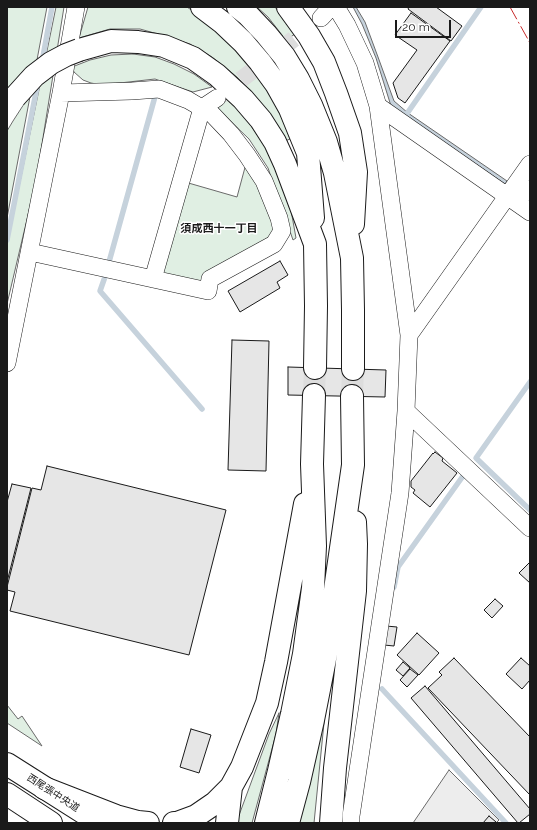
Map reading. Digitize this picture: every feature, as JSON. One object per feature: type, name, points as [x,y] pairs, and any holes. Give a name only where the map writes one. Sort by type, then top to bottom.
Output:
[{"type":"main road","points":[[202,7],[223,23],[248,47],[276,84],[290,109],[308,153],[315,244],[315,368]]},
{"type":"main road","points":[[238,7],[266,34],[284,56],[311,105],[326,142],[335,174],[352,258]]},
{"type":"main road","points":[[288,7],[309,36],[324,62],[350,133],[356,172],[352,258],[354,310],[353,369]]},
{"type":"main road","points":[[11,103],[34,76],[51,63],[79,50],[111,41],[138,42],[164,46],[193,58],[217,76],[243,99],[261,120],[275,142],[285,164],[315,244]]},
{"type":"main road","points":[[266,823],[280,771],[304,654],[313,588],[315,546],[312,464],[314,395]]},
{"type":"main road","points":[[331,823],[335,768],[355,591],[356,544],[352,396]]},
{"type":"main road","points":[[174,823],[196,816],[215,803],[231,787],[242,767],[267,703],[276,662],[312,464]]},
{"type":"main road","points":[[288,823],[299,782],[325,659],[353,465]]},
{"type":"main road","name":"西尾張中央道","points":[[7,764],[100,823]]},
{"type":"main road","points":[[227,823],[231,787]]},
{"type":"main road","points":[[44,788],[116,816],[148,823]]},
{"type":"main road","points":[[7,794],[51,823]]},
{"type":"street","points":[[7,363],[61,93],[76,7]]},
{"type":"street","points":[[336,7],[347,25],[365,63],[378,106],[408,335],[406,411],[400,493],[354,821]]},
{"type":"street","points":[[30,252],[208,290],[210,279],[274,244],[282,231],[279,218],[264,181],[231,134],[212,114],[188,100],[159,89],[61,93]]},
{"type":"street","points":[[153,279],[202,108],[217,98]]},
{"type":"street","points":[[378,106],[518,190],[530,212]]},
{"type":"street","points":[[408,335],[518,190],[530,164]]},
{"type":"street","points":[[406,411],[530,528]]},
{"type":"green space","points":[[7,7],[47,7],[7,218],[7,131],[24,104],[7,89]]},
{"type":"green space","points":[[56,7],[64,7],[36,181],[7,304],[7,245]]},
{"type":"green space","points":[[88,7],[187,7],[213,25],[233,44],[266,86],[284,122],[290,139],[285,141],[254,95],[237,77],[212,57],[190,44],[140,29],[110,29],[79,38]]},
{"type":"green space","points":[[257,7],[275,7],[295,34],[286,40],[268,17]]},
{"type":"green space","points":[[133,54],[155,57],[174,64],[194,74],[212,87],[193,92],[155,79],[102,85],[83,80],[74,72],[72,67],[90,60],[111,55]]},
{"type":"green space","points":[[228,99],[247,120],[267,149],[287,188],[296,238],[293,240],[268,168],[249,139],[217,108]]},
{"type":"green space","points":[[247,160],[261,185],[275,233],[199,283],[164,276],[160,268],[185,182],[237,197]]},
{"type":"green space","points":[[326,703],[314,823],[297,823]]},
{"type":"green space","points":[[7,705],[18,719],[22,716],[42,746],[7,723]]},
{"type":"green space","points":[[279,713],[276,734],[252,823],[237,823],[269,734]]},
{"type":"shaded area","points":[[353,7],[356,7],[365,22],[394,101],[408,113],[507,181],[505,184],[391,106],[376,58],[362,24]]},
{"type":"shaded area","points":[[449,770],[499,820],[496,823],[413,823]]},
{"type":"building","points":[[409,7],[436,7],[462,26],[451,41],[408,9]]},
{"type":"building","points":[[411,13],[450,41],[405,103],[398,98],[393,83],[417,50],[395,35]]},
{"type":"building","points":[[280,261],[288,275],[277,282],[280,288],[240,312],[228,291]]},
{"type":"building","points":[[232,340],[269,341],[266,471],[228,470]]},
{"type":"building","points":[[288,367],[386,370],[385,397],[288,395]]},
{"type":"building","points":[[435,452],[443,458],[442,461],[457,473],[430,507],[413,493],[415,490],[411,487],[411,481]]},
{"type":"building","points":[[47,466],[226,510],[189,655],[10,611],[15,592],[7,590],[7,587],[32,488],[41,490]]},
{"type":"building","points":[[12,484],[31,488],[7,582],[7,502]]},
{"type":"building","points":[[530,562],[530,583],[519,573]]},
{"type":"building","points":[[495,599],[503,606],[492,618],[484,610]]},
{"type":"building","points":[[386,626],[397,627],[394,646],[384,645]]},
{"type":"building","points":[[417,633],[439,653],[419,675],[397,655]]},
{"type":"building","points":[[454,658],[530,737],[530,795],[428,688],[442,675],[439,672]]},
{"type":"building","points":[[521,658],[530,666],[530,680],[522,689],[506,674]]},
{"type":"building","points":[[403,662],[410,668],[403,676],[396,670]]},
{"type":"building","points":[[410,669],[418,675],[407,687],[400,680]]},
{"type":"building","points":[[425,686],[530,809],[530,814],[519,823],[411,698]]},
{"type":"building","points":[[191,729],[211,735],[199,773],[180,767]]},
{"type":"building","points":[[489,816],[496,822],[483,823]]},
{"type":"waterway","points":[[42,62],[52,7]]},
{"type":"waterway","points":[[406,115],[481,7]]},
{"type":"waterway","points":[[7,240],[38,82]]},
{"type":"waterway","points":[[109,262],[156,93]]},
{"type":"waterway","points":[[106,274],[100,291],[202,409]]},
{"type":"waterway","points":[[530,382],[476,458],[530,510]]},
{"type":"waterway","points":[[394,587],[398,567],[463,476]]},
{"type":"waterway","points":[[382,689],[506,823]]},
{"type":"tunnel","points":[[221,95],[321,18]]},
{"type":"tunnel","points":[[314,395],[315,368]]},
{"type":"tunnel","points":[[352,396],[353,369]]},
{"type":"power","points":[[510,7],[530,43]]},
{"type":"district","name":"須成西十一丁目","points":[[219,229]]}]
